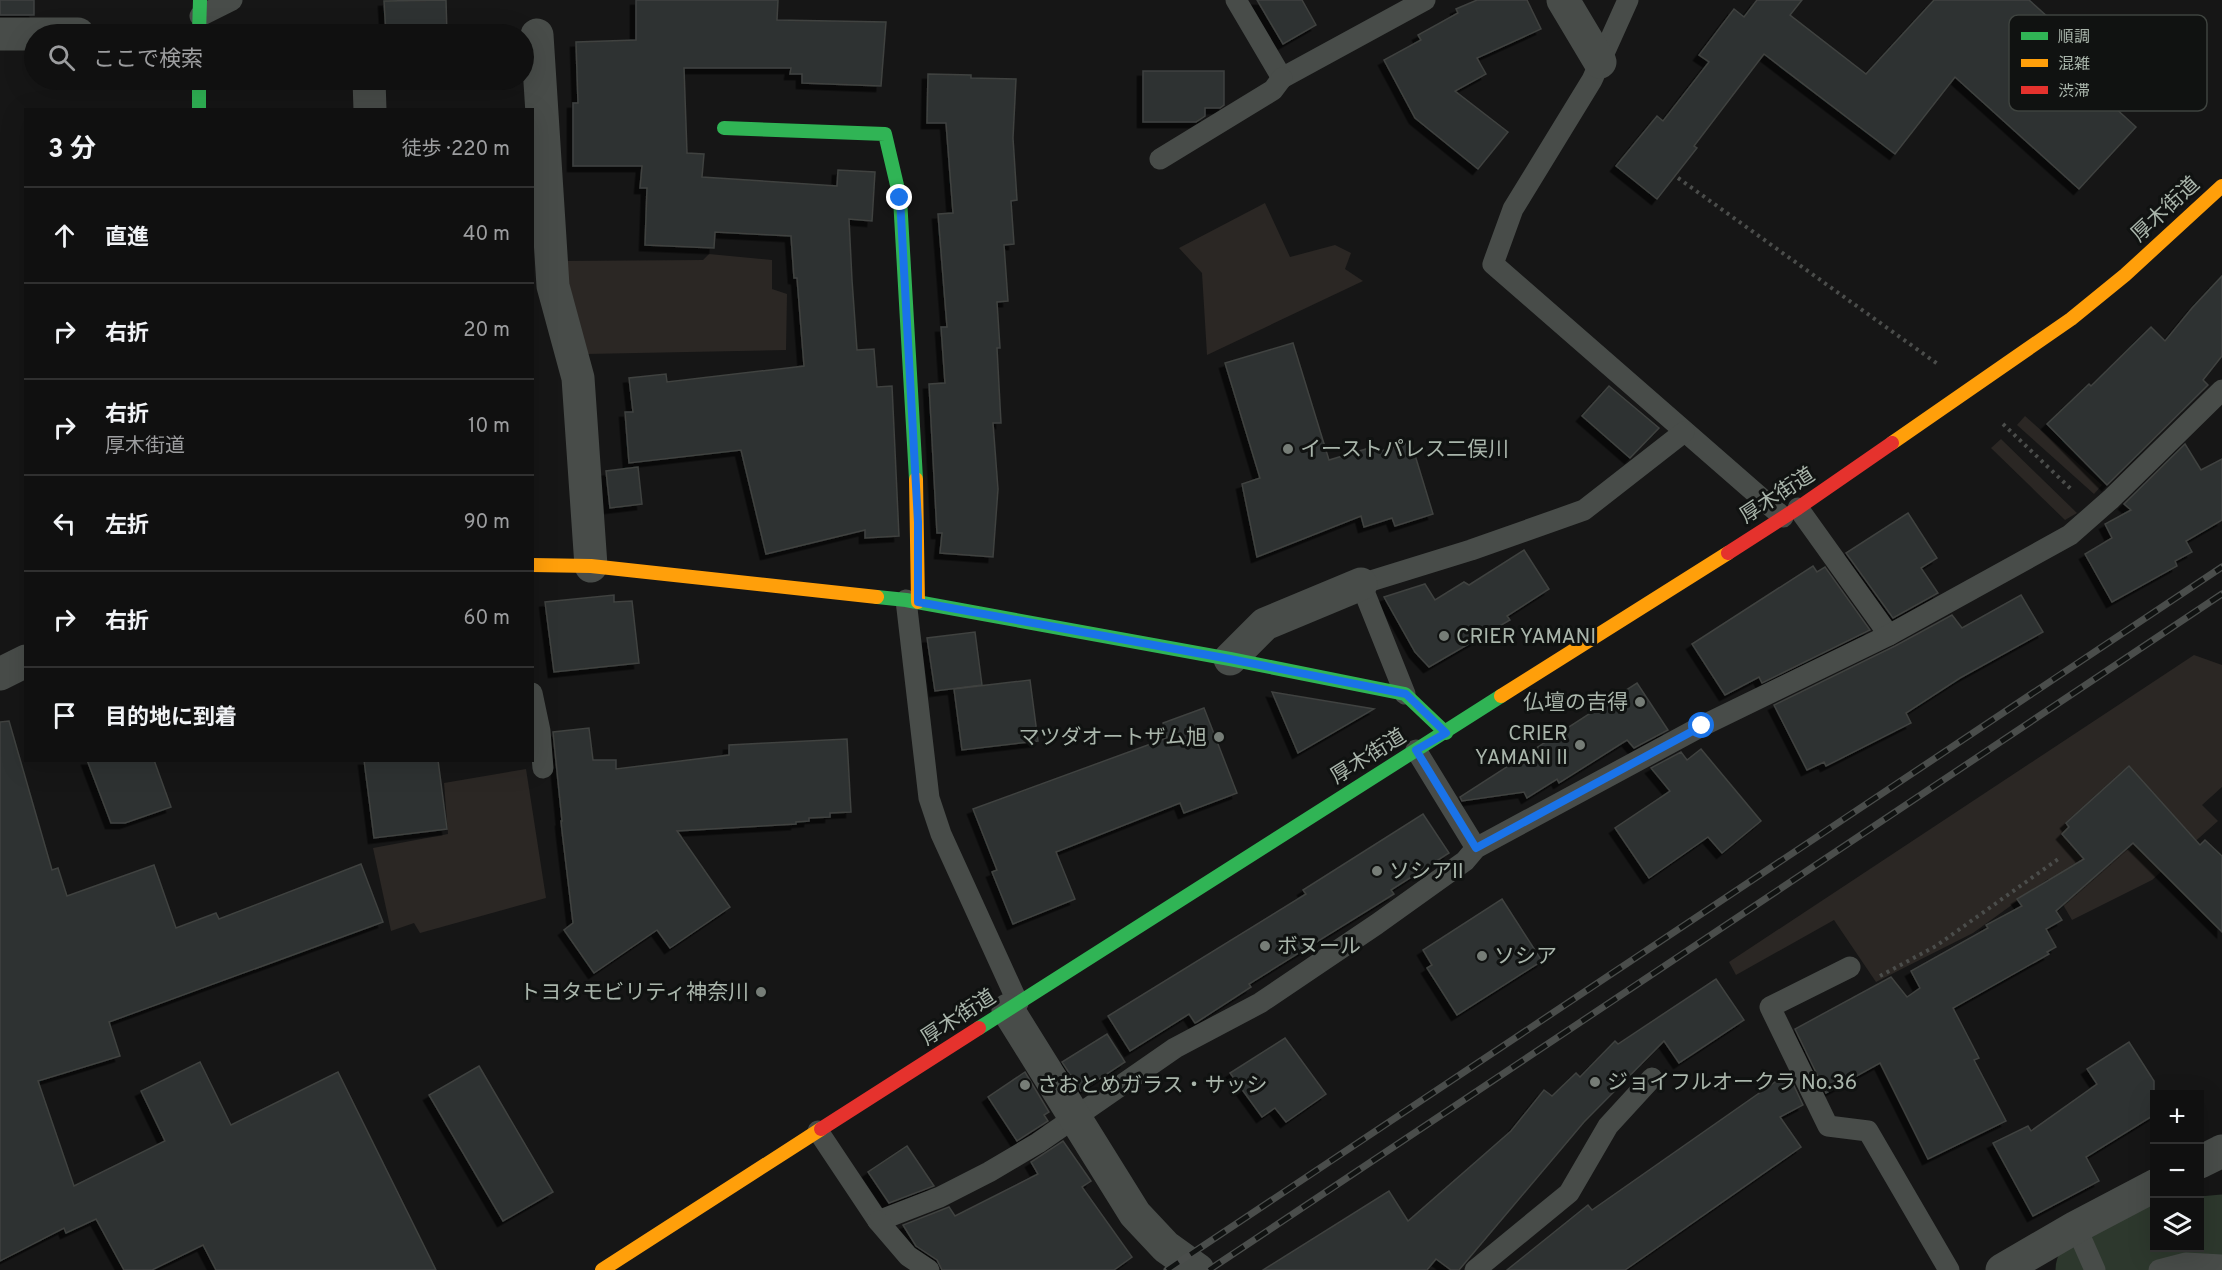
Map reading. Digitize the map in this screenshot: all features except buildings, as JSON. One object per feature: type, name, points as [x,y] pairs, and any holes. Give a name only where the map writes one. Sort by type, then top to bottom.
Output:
[{"type":"main road","points":[[199,90],[199,108]]},
{"type":"main road","points":[[724,128],[885,134],[900,198],[918,522],[912,601]]},
{"type":"main road","name":"厚木街道","points":[[602,1270],[1791,512],[2071,319],[2107,290],[2222,186]]},
{"type":"main road","points":[[534,565],[591,566],[912,601],[1230,659],[1406,694],[1446,733]]},
{"type":"street","points":[[1563,0],[1600,62]]},
{"type":"street","points":[[0,34],[24,34]]},
{"type":"street","points":[[537,35],[553,286],[578,378],[591,566]]},
{"type":"street","points":[[369,90],[370,108]]},
{"type":"street","points":[[1230,659],[1265,624],[1361,584]]},
{"type":"street","points":[[0,674],[24,662]]},
{"type":"street","points":[[1013,1007],[1135,1214],[1166,1247],[1198,1270]]},
{"type":"street","points":[[2204,1160],[2222,1151]]},
{"type":"street","points":[[2002,1270],[2079,1233],[2150,1189]]},
{"type":"lane","points":[[200,17],[232,0]]},
{"type":"lane","points":[[1236,0],[1282,78]]},
{"type":"lane","points":[[1160,159],[1273,90],[1282,78],[1425,0]]},
{"type":"lane","points":[[1628,0],[1592,80],[1513,209],[1493,264],[1684,432],[1791,512],[1889,634]]},
{"type":"lane","points":[[878,1221],[940,1197],[989,1173],[1076,1117],[1175,1048],[1260,1003],[1465,861],[1476,848],[1702,726],[1889,634],[2070,535],[2111,499],[2222,390]]},
{"type":"lane","points":[[1406,694],[1361,584],[1471,550],[1584,510],[1684,432]]},
{"type":"lane","points":[[912,601],[930,798],[941,834],[1013,1007]]},
{"type":"lane","points":[[534,702],[540,731],[543,768]]},
{"type":"lane","points":[[1416,750],[1476,848]]},
{"type":"lane","points":[[1850,967],[1770,1007],[1828,1126],[1868,1131],[1949,1270]]},
{"type":"lane","points":[[1475,1270],[1569,1193],[1608,1126],[1652,1078]]},
{"type":"lane","points":[[818,1131],[878,1221],[908,1256],[929,1270]]},
{"type":"lane","points":[[2079,1233],[2094,1270]]},
{"type":"lane","points":[[2159,1270],[2187,1263],[2222,1265]]},
{"type":"path","points":[[1678,178],[1972,388]]},
{"type":"path","points":[[2003,424],[2077,495]]},
{"type":"path","points":[[1874,979],[1936,946],[2061,857]]},
{"type":"shaded area","points":[[1265,203],[1290,257],[1335,245],[1351,253],[1345,269],[1363,281],[1207,355],[1202,273],[1179,248]]},
{"type":"shaded area","points":[[709,254],[772,260],[772,289],[787,294],[786,350],[586,354],[562,261],[703,260]]},
{"type":"shaded area","points":[[2025,416],[2102,485],[2094,494],[2017,425]]},
{"type":"shaded area","points":[[2001,439],[2077,513],[2065,520],[1991,448]]},
{"type":"shaded area","points":[[2194,655],[2222,665],[2222,787],[2202,805],[2218,821],[2152,880],[2072,920],[2048,879],[1973,933],[1876,982],[1834,920],[1736,975],[1729,962]]},
{"type":"shaded area","points":[[526,769],[546,898],[420,933],[414,923],[391,931],[373,848],[448,834],[444,783]]},
{"type":"waterway","points":[[2204,1234],[2222,1232]]},
{"type":"waterway","points":[[2093,1270],[2150,1241]]},
{"type":"railway","points":[[1167,1270],[2222,567]]},
{"type":"railway","points":[[1209,1270],[2222,594]]},
{"type":"traffic: fast","points":[[199,24],[200,0]]},
{"type":"traffic: fast","points":[[199,90],[199,108]]},
{"type":"traffic: fast","points":[[724,128],[885,134],[900,198],[916,479]]},
{"type":"traffic: fast","points":[[877,597],[906,600],[1230,659],[1405,694],[1446,733]]},
{"type":"traffic: fast","points":[[979,1028],[1501,696]]},
{"type":"traffic: slow","points":[[1892,443],[2071,319],[2125,275],[2222,186]]},
{"type":"traffic: slow","points":[[916,479],[918,602]]},
{"type":"traffic: slow","points":[[1501,696],[1728,553]]},
{"type":"traffic: slow","points":[[534,565],[591,566],[877,597]]},
{"type":"traffic: slow","points":[[602,1270],[821,1129]]},
{"type":"traffic: jam","points":[[1728,553],[1892,443]]},
{"type":"traffic: jam","points":[[821,1129],[979,1028]]},
{"type":"place","name":"イーストパレス二俣川","points":[[1288,449]]},
{"type":"place","name":"CRIER YAMANI","points":[[1444,636]]},
{"type":"place","name":"仏壇の吉得","points":[[1640,702]]},
{"type":"place","name":"マツダオートザム旭","points":[[1219,737]]},
{"type":"place","name":"CRIER YAMANI II","points":[[1580,745]]},
{"type":"place","name":"ソシアII","points":[[1377,871]]},
{"type":"place","name":"ボヌール","points":[[1265,946]]},
{"type":"place","name":"ソシア","points":[[1482,956]]},
{"type":"place","name":"トヨタモビリティ神奈川","points":[[761,992]]},
{"type":"place","name":"ジョイフルオークラ No.36","points":[[1595,1082]]},
{"type":"place","name":"さおとめガラス・サッシ","points":[[1025,1085]]},
{"type":"route","points":[[900,198],[918,522],[918,602],[1406,694],[1446,733],[1416,750],[1476,848],[1702,726]]}]
